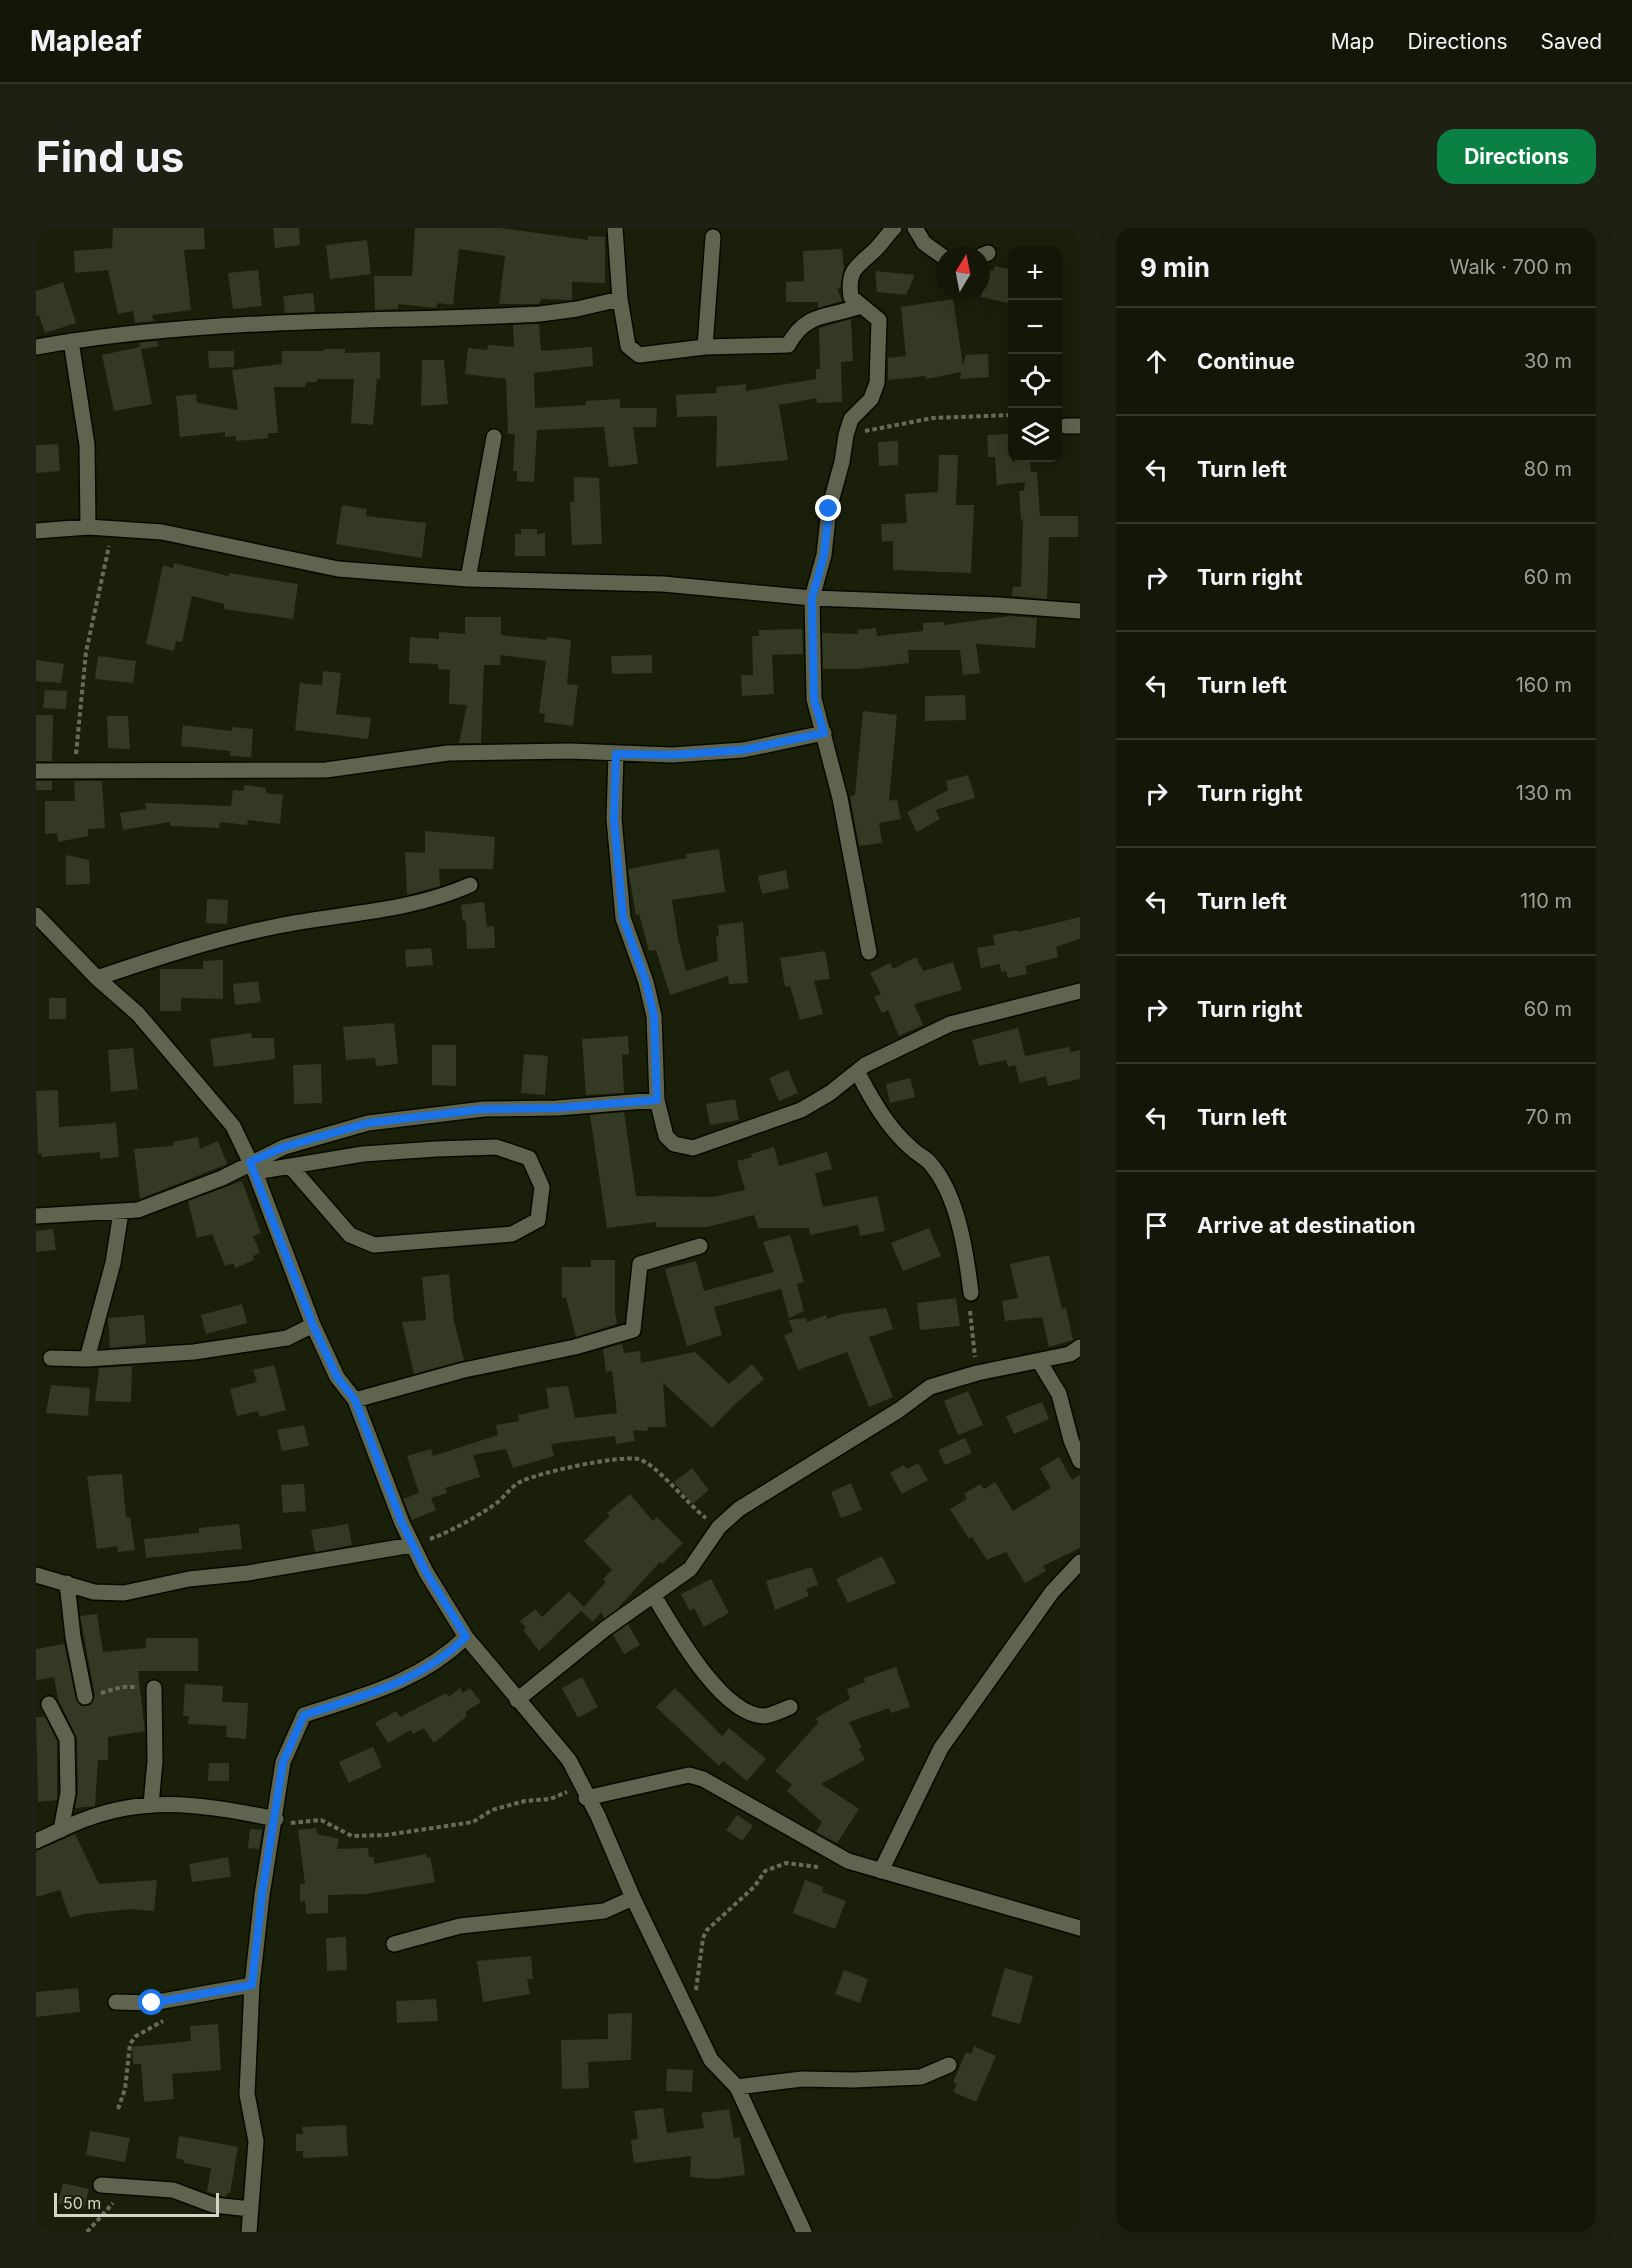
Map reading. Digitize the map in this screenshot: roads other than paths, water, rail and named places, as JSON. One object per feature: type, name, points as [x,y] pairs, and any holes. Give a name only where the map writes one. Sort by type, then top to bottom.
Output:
[{"type":"street","points":[[615,228],[620,299],[628,346],[639,355],[705,348],[788,345],[797,330],[808,320],[861,306]]},
{"type":"street","points":[[869,952],[840,798],[814,699],[812,598],[824,555],[829,509],[842,462],[846,435],[851,419],[871,399],[877,383],[879,320],[852,297],[849,283],[856,266],[875,250],[894,228]]},
{"type":"street","points":[[915,228],[924,243],[936,252]]},
{"type":"street","points":[[705,348],[713,237]]},
{"type":"street","points":[[36,347],[71,340],[195,326],[540,314],[577,309],[620,299]]},
{"type":"street","points":[[71,340],[87,445],[88,527]]},
{"type":"street","points":[[468,579],[494,437]]},
{"type":"street","points":[[36,531],[113,527],[162,532],[338,569],[468,579],[663,584],[812,598],[998,605],[1080,611]]},
{"type":"street","points":[[36,771],[326,770],[448,753],[570,751],[672,755],[743,750],[824,733]]},
{"type":"street","points":[[616,754],[614,819],[623,918],[646,982],[654,1016],[657,1100],[666,1136],[674,1144],[693,1148],[801,1110],[858,1073],[865,1065],[950,1024],[1080,991]]},
{"type":"street","points":[[97,978],[236,936],[279,926],[421,903],[445,897],[470,885]]},
{"type":"street","points":[[36,915],[97,978],[138,1014],[209,1094],[233,1126],[253,1167],[313,1325],[337,1377],[355,1400],[412,1545],[466,1637],[569,1760],[598,1816],[633,1898],[711,2060],[737,2087],[804,2232]]},
{"type":"street","points":[[858,1073],[888,1122],[910,1148],[929,1162],[946,1191],[954,1207],[966,1252],[971,1293]]},
{"type":"street","points":[[36,1216],[97,1210],[121,1212],[138,1210],[253,1167],[284,1147],[368,1123],[484,1109],[557,1108],[657,1100]]},
{"type":"street","points":[[253,1167],[291,1167],[363,1154],[496,1147],[529,1158],[542,1187],[538,1220],[512,1234],[374,1245],[350,1235],[291,1167]]},
{"type":"street","points":[[87,1359],[113,1263],[121,1212]]},
{"type":"street","points":[[355,1400],[464,1370],[576,1347],[633,1330],[640,1264],[700,1246]]},
{"type":"street","points":[[51,1358],[87,1359],[194,1352],[287,1338],[313,1325]]},
{"type":"street","points":[[517,1700],[605,1629],[690,1569],[719,1527],[739,1509],[899,1410],[930,1387],[977,1373],[1070,1354],[1080,1347]]},
{"type":"street","points":[[1039,1361],[1059,1394],[1071,1440],[1080,1461]]},
{"type":"street","points":[[38,1571],[94,1592],[123,1593],[189,1579],[248,1573],[412,1545]]},
{"type":"street","points":[[881,1871],[941,1748],[1052,1592],[1080,1562]]},
{"type":"street","points":[[67,1583],[73,1637],[85,1697]]},
{"type":"street","points":[[654,1596],[694,1662],[736,1706],[764,1716],[790,1707]]},
{"type":"street","points":[[249,2232],[256,2141],[247,2094],[252,1985],[262,1894],[276,1819],[283,1762],[304,1715],[402,1683],[449,1654],[466,1637]]},
{"type":"street","points":[[151,1804],[155,1761],[154,1688]]},
{"type":"street","points":[[49,1704],[67,1739],[68,1793],[61,1830]]},
{"type":"street","points":[[584,1792],[689,1775],[703,1779],[848,1861],[1080,1929]]},
{"type":"street","points":[[36,1841],[87,1818],[151,1804],[179,1803],[211,1806],[276,1819]]},
{"type":"street","points":[[394,1944],[460,1926],[604,1911],[633,1898]]},
{"type":"street","points":[[116,2002],[152,2003],[252,1985]]},
{"type":"street","points":[[737,2087],[802,2079],[853,2080],[921,2077],[950,2065]]},
{"type":"street","points":[[101,2185],[173,2190],[213,2205],[251,2209]]}]
